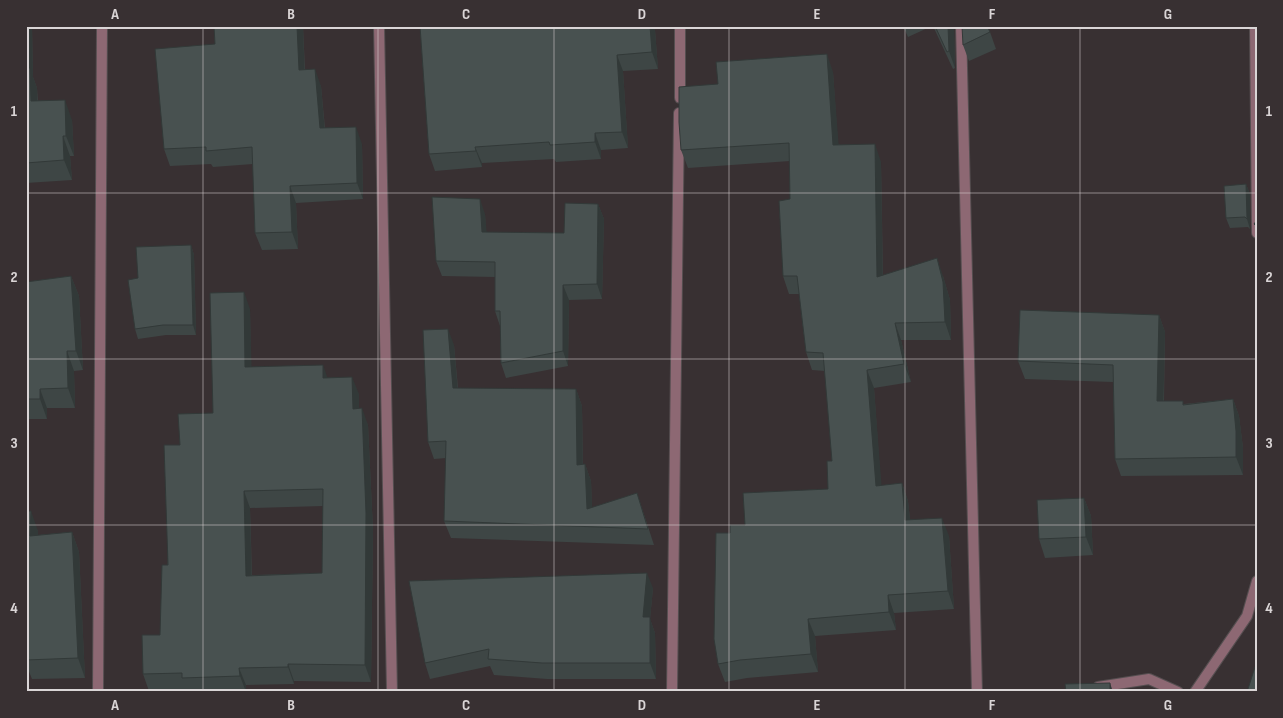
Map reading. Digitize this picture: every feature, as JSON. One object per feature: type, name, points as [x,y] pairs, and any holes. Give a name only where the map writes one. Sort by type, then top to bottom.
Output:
[{"type":"street","points":[[98,692],[102,26]]},
{"type":"street","points":[[379,26],[392,692]]},
{"type":"street","points":[[672,692],[680,26]]},
{"type":"street","points":[[961,26],[977,692]]},
{"type":"street","points":[[1255,26],[1257,233]]},
{"type":"street","points":[[1195,692],[1248,616],[1257,581]]},
{"type":"street","points":[[1083,689],[1149,679],[1178,692]]},
{"type":"building","points":[[214,26],[297,26],[299,70],[315,69],[320,128],[356,127],[357,183],[290,186],[292,232],[255,233],[252,147],[206,151],[206,147],[164,149],[155,49],[215,44]]},
{"type":"building","points":[[420,26],[650,26],[652,52],[617,55],[622,132],[595,133],[595,142],[550,145],[549,142],[475,147],[476,151],[429,154]]},
{"type":"building","points":[[935,26],[948,26],[949,51],[947,52]]},
{"type":"building","points":[[962,26],[987,26],[990,32],[963,45]]},
{"type":"building","points":[[827,54],[833,145],[875,144],[877,277],[937,258],[943,282],[945,322],[895,323],[904,364],[867,370],[876,486],[902,483],[905,520],[942,518],[948,591],[888,595],[889,612],[808,619],[811,654],[740,660],[718,664],[714,639],[716,533],[730,533],[730,525],[745,525],[743,493],[828,489],[827,461],[832,461],[823,353],[806,352],[797,276],[783,276],[779,201],[790,199],[789,143],[681,150],[679,87],[718,84],[716,62]]},
{"type":"building","points":[[26,68],[30,68],[31,101],[65,100],[66,136],[63,136],[64,160],[26,163]]},
{"type":"building","points":[[1246,184],[1247,219],[1245,217],[1226,218],[1224,186]]},
{"type":"building","points":[[432,197],[480,199],[482,232],[564,233],[565,203],[598,204],[597,284],[563,285],[563,351],[501,363],[500,311],[495,311],[495,262],[436,261]]},
{"type":"building","points":[[191,245],[193,325],[163,325],[135,329],[128,280],[138,278],[136,247]]},
{"type":"building","points":[[71,276],[76,351],[67,351],[68,388],[40,389],[40,399],[26,399],[26,282]]},
{"type":"building","points":[[244,292],[245,367],[323,365],[323,378],[352,377],[353,409],[362,408],[366,513],[365,665],[288,664],[288,667],[239,668],[240,676],[182,678],[182,673],[143,674],[142,635],[160,635],[162,565],[168,565],[164,445],[180,445],[178,414],[213,413],[210,293]],"holes":[[[323,489],[322,573],[246,576],[244,491]]]},
{"type":"building","points":[[1020,310],[1159,315],[1157,401],[1183,401],[1183,405],[1233,399],[1236,457],[1115,459],[1113,365],[1018,361]]},
{"type":"building","points":[[448,329],[453,388],[576,389],[577,465],[585,464],[587,509],[637,493],[648,529],[444,521],[446,441],[428,442],[423,330]]},
{"type":"building","points":[[1084,498],[1086,537],[1039,539],[1037,500]]},
{"type":"building","points":[[26,511],[31,511],[30,536],[72,532],[78,658],[26,660]]},
{"type":"building","points":[[647,573],[643,617],[650,617],[650,663],[542,663],[488,659],[489,649],[425,663],[409,581]]},
{"type":"building","points":[[1255,667],[1257,668],[1257,692],[1247,692]]},
{"type":"building","points":[[1110,683],[1110,692],[1066,692],[1065,684]]}]
